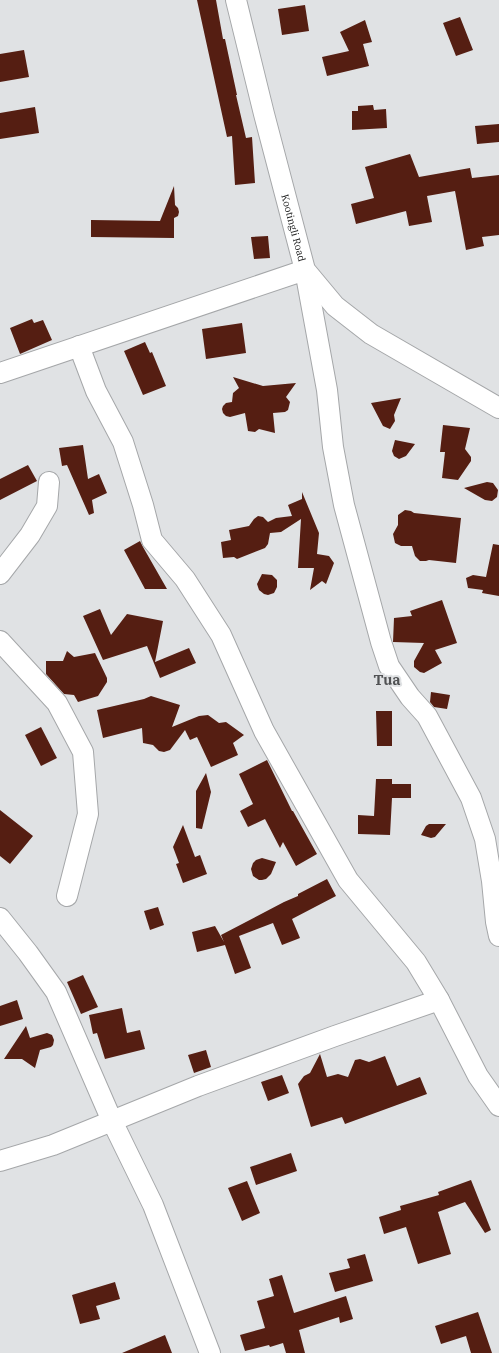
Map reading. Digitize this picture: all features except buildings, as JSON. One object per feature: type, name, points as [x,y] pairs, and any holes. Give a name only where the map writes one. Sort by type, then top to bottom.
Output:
[{"type":"street","name":"Kootingli Road","points":[[236,0],[305,270],[335,306],[371,334],[499,408]]},
{"type":"street","points":[[0,373],[305,270],[327,390],[333,447],[344,504],[380,642],[389,666],[410,697],[426,716],[471,798],[485,839],[499,936]]},
{"type":"street","points":[[79,346],[96,391],[123,442],[143,505],[152,540],[185,579],[221,635],[264,731],[348,880],[416,962],[439,1000],[478,1076],[499,1106]]},
{"type":"street","points":[[0,574],[30,535],[47,506],[49,482]]},
{"type":"street","points":[[0,641],[57,703],[83,752],[88,814],[68,896]]},
{"type":"street","points":[[0,918],[28,953],[56,992],[112,1121],[153,1205],[210,1353]]},
{"type":"street","points":[[0,1162],[53,1146],[206,1084],[335,1036],[439,1000]]},
{"type":"district","name":"Tua","points":[[387,680]]}]
